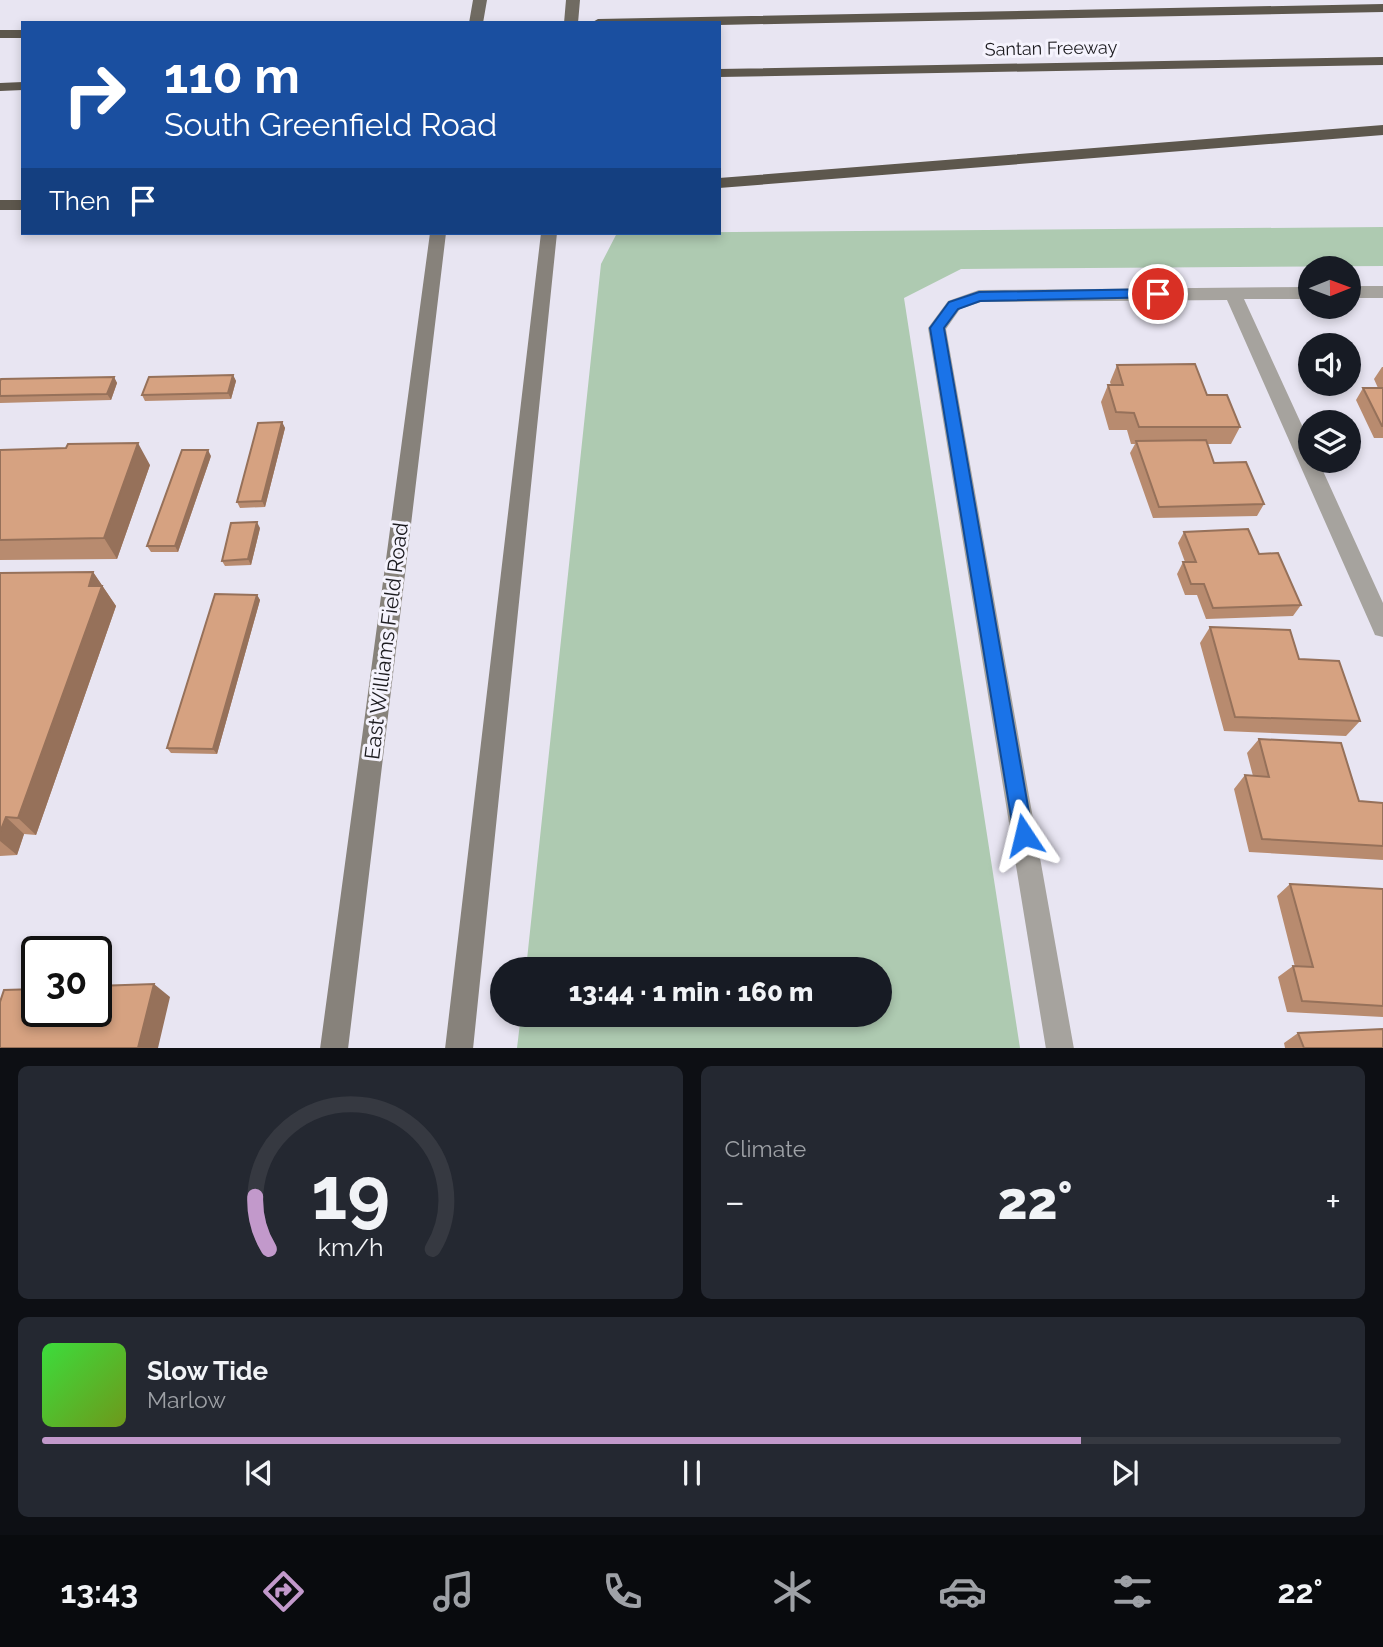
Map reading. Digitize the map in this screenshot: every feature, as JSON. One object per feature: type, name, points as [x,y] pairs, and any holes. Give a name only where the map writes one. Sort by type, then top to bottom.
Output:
[{"type":"highway","name":"Santan Freeway","points":[[703,21],[1383,8]]},
{"type":"highway","points":[[0,34],[21,34]]},
{"type":"highway","name":"Santan Freeway","points":[[721,73],[1383,61]]},
{"type":"highway","points":[[0,87],[21,86]]},
{"type":"highway","points":[[721,183],[1383,130]]},
{"type":"highway","points":[[0,205],[21,205]]},
{"type":"main road","points":[[476,21],[480,0]]},
{"type":"main road","points":[[571,21],[573,0]]},
{"type":"main road","name":"East Williams Field Road","points":[[334,1048],[438,235]]},
{"type":"main road","points":[[459,1048],[550,235]]},
{"type":"street","points":[[1362,292],[1383,292]]},
{"type":"street","points":[[1060,1048],[937,328],[954,305],[979,296],[1298,293]]},
{"type":"street","points":[[1233,294],[1383,628]]},
{"type":"green space","points":[[1383,227],[1383,266],[1362,266],[1362,256],[1298,256],[1298,267],[961,269],[904,298],[1020,1048],[517,1048],[520,1027],[892,1027],[892,957],[527,957],[601,264],[616,235],[721,235],[721,232]]},
{"type":"building","points":[[1195,364],[1207,395],[1227,395],[1240,427],[1139,427],[1134,413],[1116,412],[1108,385],[1123,385],[1117,365]]},
{"type":"building","points":[[233,375],[228,393],[142,395],[149,377]]},
{"type":"building","points":[[114,377],[107,394],[0,396],[1,379]]},
{"type":"building","points":[[1363,388],[1383,388],[1383,426],[1382,426]]},
{"type":"building","points":[[282,422],[262,501],[237,502],[258,423]]},
{"type":"building","points":[[1206,440],[1214,463],[1246,462],[1264,504],[1159,507],[1136,441]]},
{"type":"building","points":[[138,443],[104,538],[0,540],[0,450],[66,448],[68,444]]},
{"type":"building","points":[[182,450],[208,450],[175,546],[147,546]]},
{"type":"building","points":[[257,522],[248,559],[222,561],[231,523]]},
{"type":"building","points":[[1248,529],[1259,554],[1278,553],[1301,605],[1213,608],[1204,584],[1191,584],[1183,562],[1196,562],[1184,532]]},
{"type":"building","points":[[93,572],[89,586],[102,586],[18,818],[6,817],[0,832],[0,573]]},
{"type":"building","points":[[215,594],[257,595],[213,749],[167,748]]},
{"type":"building","points":[[1210,627],[1290,630],[1299,659],[1339,661],[1360,721],[1235,717]]},
{"type":"building","points":[[1259,739],[1341,743],[1359,801],[1383,803],[1383,846],[1262,839],[1245,775],[1269,777]]},
{"type":"building","points":[[1290,884],[1383,889],[1383,1006],[1302,1001],[1293,966],[1313,967]]},
{"type":"building","points":[[154,984],[138,1048],[0,1048],[0,1002],[4,990],[21,989],[21,1027],[112,1027],[112,985]]},
{"type":"building","points":[[1383,1029],[1383,1048],[1304,1048],[1298,1033]]},
{"type":"route","points":[[1024,835],[937,328],[954,305],[979,296],[1158,294]]}]
